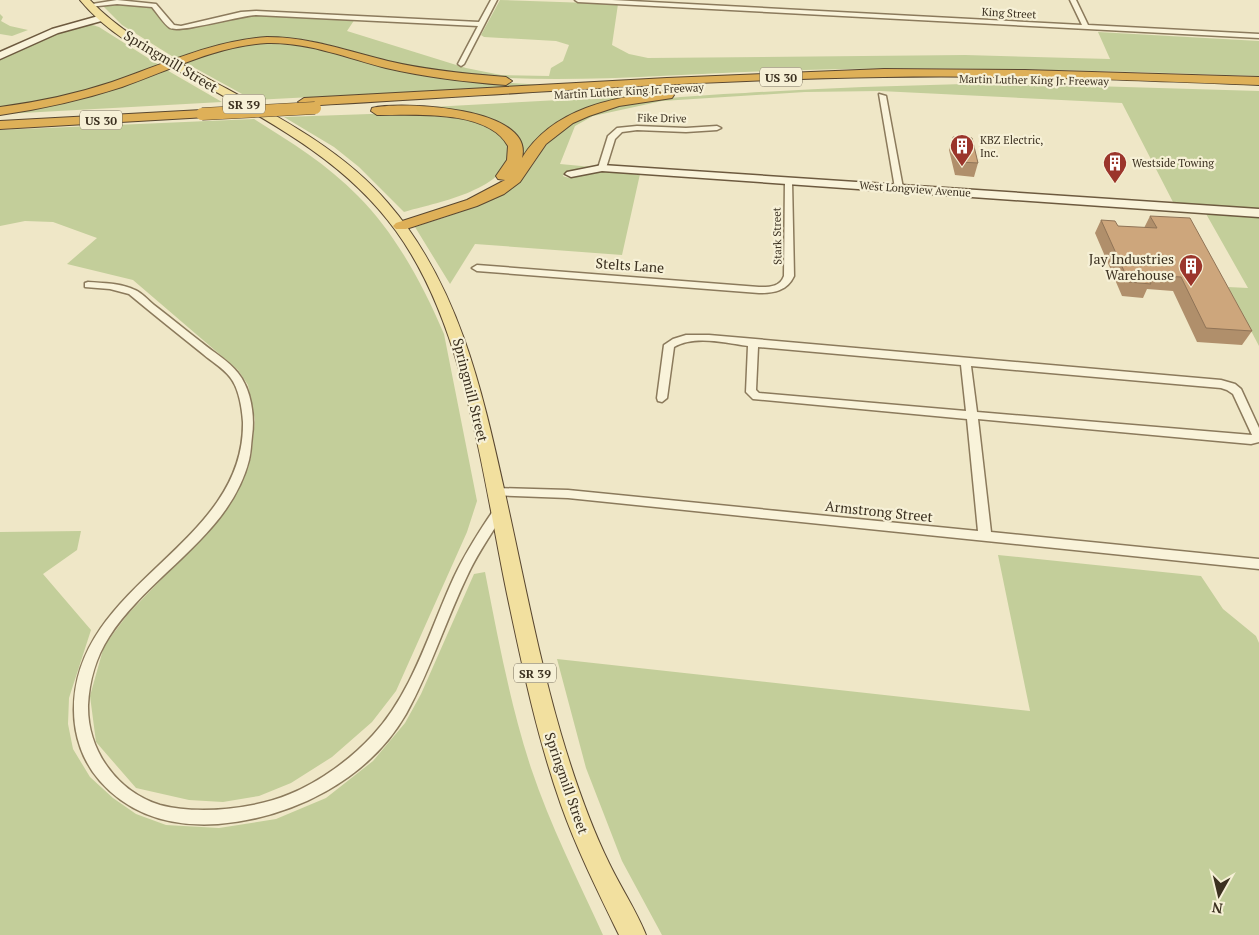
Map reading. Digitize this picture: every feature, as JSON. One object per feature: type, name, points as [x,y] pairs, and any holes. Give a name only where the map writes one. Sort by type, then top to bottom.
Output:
[{"type":"highway","points":[[0,111],[81,95],[233,44],[285,40],[308,43],[407,69],[486,80],[612,82],[803,72],[840,74]]},
{"type":"highway","name":"Martin Luther King Jr. Freeway","points":[[313,107],[840,74],[998,73],[1259,81]]},
{"type":"highway","points":[[708,92],[831,85],[972,82],[1006,79]]},
{"type":"highway","name":"Martin Luther King Jr. Freeway","points":[[0,118],[201,113],[818,81],[1006,79],[1259,87]]},
{"type":"highway","points":[[398,222],[475,201],[499,190],[518,176],[542,140],[556,128],[577,116],[617,103],[679,94]]},
{"type":"highway","points":[[201,113],[313,107],[448,113],[488,122],[508,135],[515,145],[515,159],[510,168],[497,181],[464,197],[398,222]]},
{"type":"highway","name":"US 30","points":[[0,125],[91,120],[123,122],[201,113]]},
{"type":"main road","name":"Springmill Street","points":[[87,2],[102,18],[135,42],[290,130],[328,155],[355,177],[398,222],[432,277],[457,332],[475,400],[556,758],[586,840],[633,935]]},
{"type":"street","points":[[461,64],[494,0]]},
{"type":"street","name":"King Street","points":[[578,0],[1259,36]]},
{"type":"street","points":[[1073,0],[1086,27]]},
{"type":"street","points":[[87,2],[154,5],[172,26],[181,28],[241,14],[256,13],[481,24]]},
{"type":"street","points":[[0,56],[55,31],[102,18]]},
{"type":"street","points":[[882,96],[899,188]]},
{"type":"street","name":"Fike Drive","points":[[602,168],[611,138],[620,130],[637,128],[686,130],[717,128]]},
{"type":"street","name":"West Longview Avenue","points":[[571,174],[602,168],[1259,213]]},
{"type":"street","name":"Stark Street","points":[[781,287],[787,282],[788,276],[788,181]]},
{"type":"street","name":"Stelts Lane","points":[[477,268],[754,289],[781,287]]},
{"type":"street","points":[[88,285],[110,286],[132,292],[234,374],[240,384],[249,420],[245,458],[238,478],[217,512],[193,539],[124,606],[98,642],[88,668],[81,699],[82,730],[87,749],[96,766],[112,783],[141,805],[168,816],[200,818],[252,813],[286,804],[319,787],[374,744],[393,721],[407,698],[463,571],[497,501]]},
{"type":"street","points":[[662,398],[669,345],[676,339],[687,338],[753,343],[1222,384],[1237,392],[1257,435],[1256,439],[1251,440],[756,396],[751,392],[753,343]]},
{"type":"street","points":[[966,362],[970,415],[985,536]]},
{"type":"street","name":"Armstrong Street","points":[[497,501],[568,494],[1259,564]]},
{"type":"green space","points":[[500,0],[618,4],[612,45],[629,54],[648,58],[965,55],[1110,59],[1098,32],[1259,41],[1259,76],[975,69],[861,69],[582,79],[495,78],[456,75],[418,69],[326,44],[277,37],[238,41],[175,58],[122,25],[102,5],[111,3],[153,6],[163,19],[179,29],[241,15],[257,14],[355,19],[347,31],[466,68],[501,75],[549,76],[551,68],[563,61],[569,45],[556,41],[484,37],[481,35]]},
{"type":"green space","points":[[0,14],[3,17],[1,21],[10,26],[28,30],[12,36],[0,34]]},
{"type":"green space","points":[[89,24],[99,27],[159,65],[101,87],[0,108],[0,59],[54,34]]},
{"type":"green space","points":[[261,42],[285,42],[482,81],[544,85],[253,100],[184,62],[215,50]]},
{"type":"green space","points":[[165,69],[222,102],[4,114]]},
{"type":"green space","points":[[964,84],[1259,91],[1259,210],[1174,204],[1122,103],[880,91],[805,92],[662,101],[593,116],[575,126],[560,164],[592,167],[565,172],[563,176],[570,178],[599,171],[640,174],[622,255],[475,244],[450,284],[415,227],[466,210],[503,193],[522,179],[549,142],[566,126],[577,120],[618,107],[660,99],[702,95],[827,88]]},
{"type":"green space","points":[[633,96],[547,130],[535,141],[524,158],[521,158],[519,142],[510,130],[497,122],[462,112],[413,108]]},
{"type":"green space","points":[[428,114],[473,119],[497,131],[508,144],[510,153],[505,166],[496,177],[482,186],[449,199],[404,212],[359,167],[334,147],[284,117]]},
{"type":"green space","points":[[254,119],[309,154],[358,196],[385,227],[418,279],[444,334],[477,501],[467,532],[396,691],[372,722],[332,757],[291,783],[259,796],[223,802],[189,800],[136,788],[96,742],[90,696],[104,646],[128,614],[208,531],[241,480],[251,458],[255,420],[248,385],[238,370],[133,280],[67,264],[97,238],[53,222],[25,221],[0,226],[0,130]]},
{"type":"green space","points":[[1205,212],[1259,215],[1259,346],[1228,287],[1248,288]]},
{"type":"green space","points":[[81,531],[77,550],[43,574],[91,630],[69,698],[68,724],[73,749],[90,777],[113,798],[136,814],[166,825],[219,828],[276,819],[326,798],[373,761],[405,723],[421,694],[474,574],[485,572],[511,695],[531,768],[556,831],[603,935],[0,935],[0,532]]},
{"type":"green space","points":[[998,555],[1201,576],[1223,609],[1256,636],[1259,643],[1259,935],[662,935],[622,861],[586,768],[557,659],[1030,711]]},
{"type":"building","points":[[953,137],[972,138],[978,163],[959,162]]},
{"type":"building","points":[[1150,216],[1190,218],[1252,331],[1206,328],[1181,277],[1146,275],[1151,284],[1129,282],[1101,220],[1115,221],[1118,226],[1157,228]]},
{"type":"place","name":"KBZ Electric, Inc.","points":[[962,167]]},
{"type":"place","name":"Westside Towing","points":[[1115,184]]},
{"type":"place","name":"Jay Industries Warehouse","points":[[1191,287]]}]
